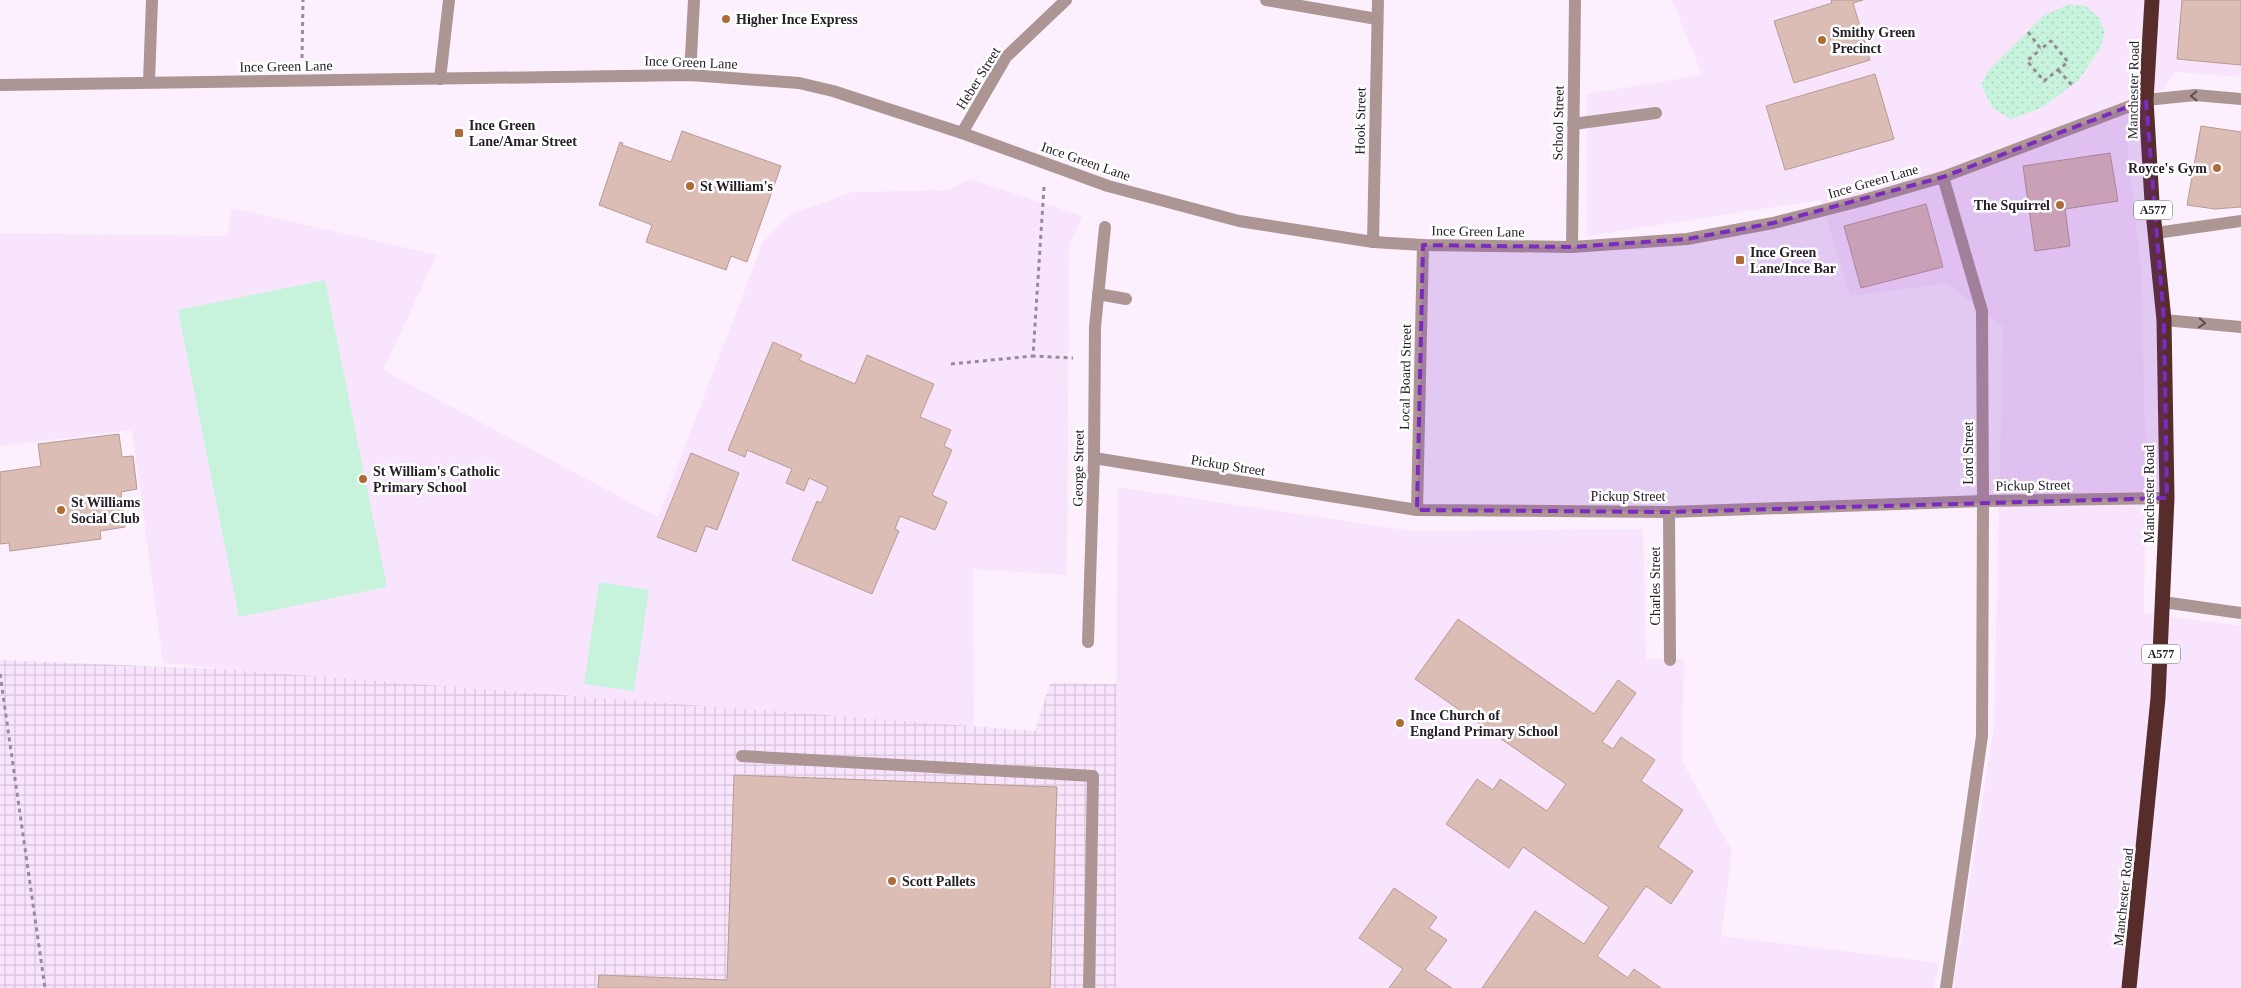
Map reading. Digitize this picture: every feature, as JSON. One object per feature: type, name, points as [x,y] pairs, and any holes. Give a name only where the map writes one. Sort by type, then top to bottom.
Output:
[{"type":"highway","name":"Manchester Road","points":[[2129,988],[2158,698],[2167,498],[2164,320],[2152,202],[2146,100],[2152,0]]},
{"type":"street","points":[[149,82],[152,0]]},
{"type":"street","points":[[440,80],[449,0]]},
{"type":"street","points":[[690,75],[694,0]]},
{"type":"street","name":"Heber Street","points":[[962,133],[1006,57],[1066,0]]},
{"type":"street","points":[[1266,0],[1377,19]]},
{"type":"street","name":"Hook Street","points":[[1372,242],[1378,0]]},
{"type":"street","name":"School Street","points":[[1572,247],[1575,0]]},
{"type":"street","name":"Ince Green Lane","points":[[0,85],[690,75],[799,83],[833,91],[962,133],[1108,186],[1239,221],[1372,242],[1423,246],[1572,247],[1687,239],[1764,225],[1864,200],[1943,177],[2146,100],[2195,95],[2241,99]]},
{"type":"street","points":[[1573,124],[1656,113]]},
{"type":"street","name":"Lord Street","points":[[1943,177],[1982,311],[1983,501],[1982,736],[1946,988]]},
{"type":"street","points":[[2156,233],[2241,221]]},
{"type":"street","name":"George Street","points":[[1088,642],[1095,360],[1098,294],[1105,227]]},
{"type":"street","name":"Local Board Street","points":[[1416,510],[1423,246]]},
{"type":"street","points":[[1098,294],[1126,299]]},
{"type":"street","points":[[2164,320],[2241,327]]},
{"type":"street","name":"Pickup Street","points":[[1094,458],[1416,510],[1669,512],[1983,501],[2167,498]]},
{"type":"street","name":"Charles Street","points":[[1669,512],[1670,660]]},
{"type":"street","points":[[2163,602],[2241,613]]},
{"type":"street","points":[[742,756],[1093,776],[1089,988]]},
{"type":"path","points":[[302,81],[303,0]]},
{"type":"path","points":[[2028,32],[2041,49]]},
{"type":"path","points":[[2051,41],[2068,62],[2044,81],[2027,61],[2041,49],[2051,41]]},
{"type":"path","points":[[2058,70],[2072,85]]},
{"type":"path","points":[[1033,356],[1045,164]]},
{"type":"path","points":[[951,364],[1033,356],[1095,360]]},
{"type":"path","points":[[0,674],[45,988]]},
{"type":"highlighted area","points":[[2146,100],[2164,320],[2167,498],[1669,512],[1417,510],[1423,245],[1572,247],[1687,239],[1773,223],[1943,177]]},
{"type":"shaded area","points":[[1672,0],[2241,0],[2241,77],[2175,72],[2127,143],[2141,269],[2146,470],[2144,613],[2241,626],[2241,988],[1953,988],[1994,726],[2003,327],[1947,283],[1850,296],[1821,200],[1587,236],[1587,94],[1702,75]]},
{"type":"shaded area","name":"St William's Catholic Primary School","points":[[970,179],[1082,216],[1069,246],[1067,575],[973,569],[974,742],[163,663],[132,430],[0,446],[0,233],[227,236],[232,208],[437,255],[383,370],[658,517],[763,242],[789,215],[852,192],[948,190]]},
{"type":"shaded area","name":"Ince Church of England Primary School","points":[[1117,487],[1412,531],[1643,529],[1646,659],[1684,659],[1682,761],[1732,851],[1721,936],[1939,963],[1934,988],[1116,988]]},
{"type":"shaded area","points":[[0,660],[220,669],[1035,731],[1050,683],[1117,684],[1116,988],[0,988]]},
{"type":"green space","points":[[2069,4],[2086,6],[2099,18],[2105,31],[2101,47],[2078,81],[2041,108],[2011,119],[1993,109],[1981,85],[1988,71],[2043,16]]},
{"type":"green space","points":[[325,280],[387,587],[239,617],[178,310]]},
{"type":"green space","points":[[599,582],[649,590],[634,691],[584,684]]},
{"type":"building","name":"Smithy Green Precinct","points":[[1831,0],[1863,0],[1853,3],[1870,60],[1794,83],[1774,21],[1832,3]]},
{"type":"building","points":[[2182,0],[2241,0],[2241,65],[2177,59]]},
{"type":"building","points":[[1875,74],[1894,139],[1785,170],[1766,106]]},
{"type":"building","name":"Royce's Gym","points":[[2201,126],[2241,132],[2241,207],[2215,209],[2187,205]]},
{"type":"building","name":"St William's","points":[[682,131],[781,166],[747,262],[731,256],[726,270],[646,242],[652,225],[599,205],[620,142],[623,143],[622,145],[671,162]]},
{"type":"building","name":"The Squirrel","points":[[2110,153],[2118,201],[2065,209],[2070,246],[2035,251],[2023,166]]},
{"type":"building","points":[[1926,204],[1943,267],[1861,288],[1844,226]]},
{"type":"building","points":[[773,342],[802,355],[799,360],[855,384],[867,355],[934,384],[920,417],[951,430],[944,446],[952,450],[932,495],[947,502],[935,530],[900,516],[895,529],[899,531],[872,594],[792,560],[817,501],[821,503],[828,487],[809,478],[804,491],[786,483],[792,469],[747,450],[745,457],[728,450]]},
{"type":"building","name":"St Williams Social Club","points":[[119,434],[122,457],[133,456],[137,489],[121,492],[125,527],[100,531],[101,539],[10,551],[9,543],[0,544],[0,472],[41,466],[38,444]]},
{"type":"building","points":[[691,453],[739,473],[717,530],[706,526],[696,552],[657,537]]},
{"type":"building","points":[[1458,619],[1594,714],[1618,680],[1636,693],[1602,742],[1613,749],[1621,737],[1655,760],[1641,781],[1683,810],[1658,847],[1693,871],[1671,904],[1646,886],[1597,956],[1628,978],[1634,969],[1661,988],[1482,988],[1535,911],[1584,944],[1609,907],[1523,847],[1509,868],[1446,824],[1477,779],[1493,790],[1500,779],[1547,811],[1566,784],[1415,679]]},
{"type":"building","name":"Scott Pallets","points":[[734,775],[1057,787],[1050,988],[598,988],[599,975],[727,980]]},
{"type":"building","points":[[1394,888],[1437,917],[1429,928],[1447,940],[1425,970],[1452,988],[1389,988],[1403,969],[1359,938]]},
{"type":"place","name":"Higher Ince Express","points":[[726,19]]},
{"type":"place","name":"Smithy Green Precinct","points":[[1822,40]]},
{"type":"place","name":"Ince Green Lane/Amar Street","points":[[459,133]]},
{"type":"place","name":"Royce's Gym","points":[[2217,168]]},
{"type":"place","name":"St William's","points":[[690,186]]},
{"type":"place","name":"The Squirrel","points":[[2060,205]]},
{"type":"place","name":"Ince Green Lane/Ince Bar","points":[[1740,260]]},
{"type":"place","name":"St William's Catholic Primary School","points":[[363,479]]},
{"type":"place","name":"St Williams Social Club","points":[[61,510]]},
{"type":"place","name":"Ince Church of England Primary School","points":[[1400,723]]},
{"type":"place","name":"Scott Pallets","points":[[892,881]]}]
